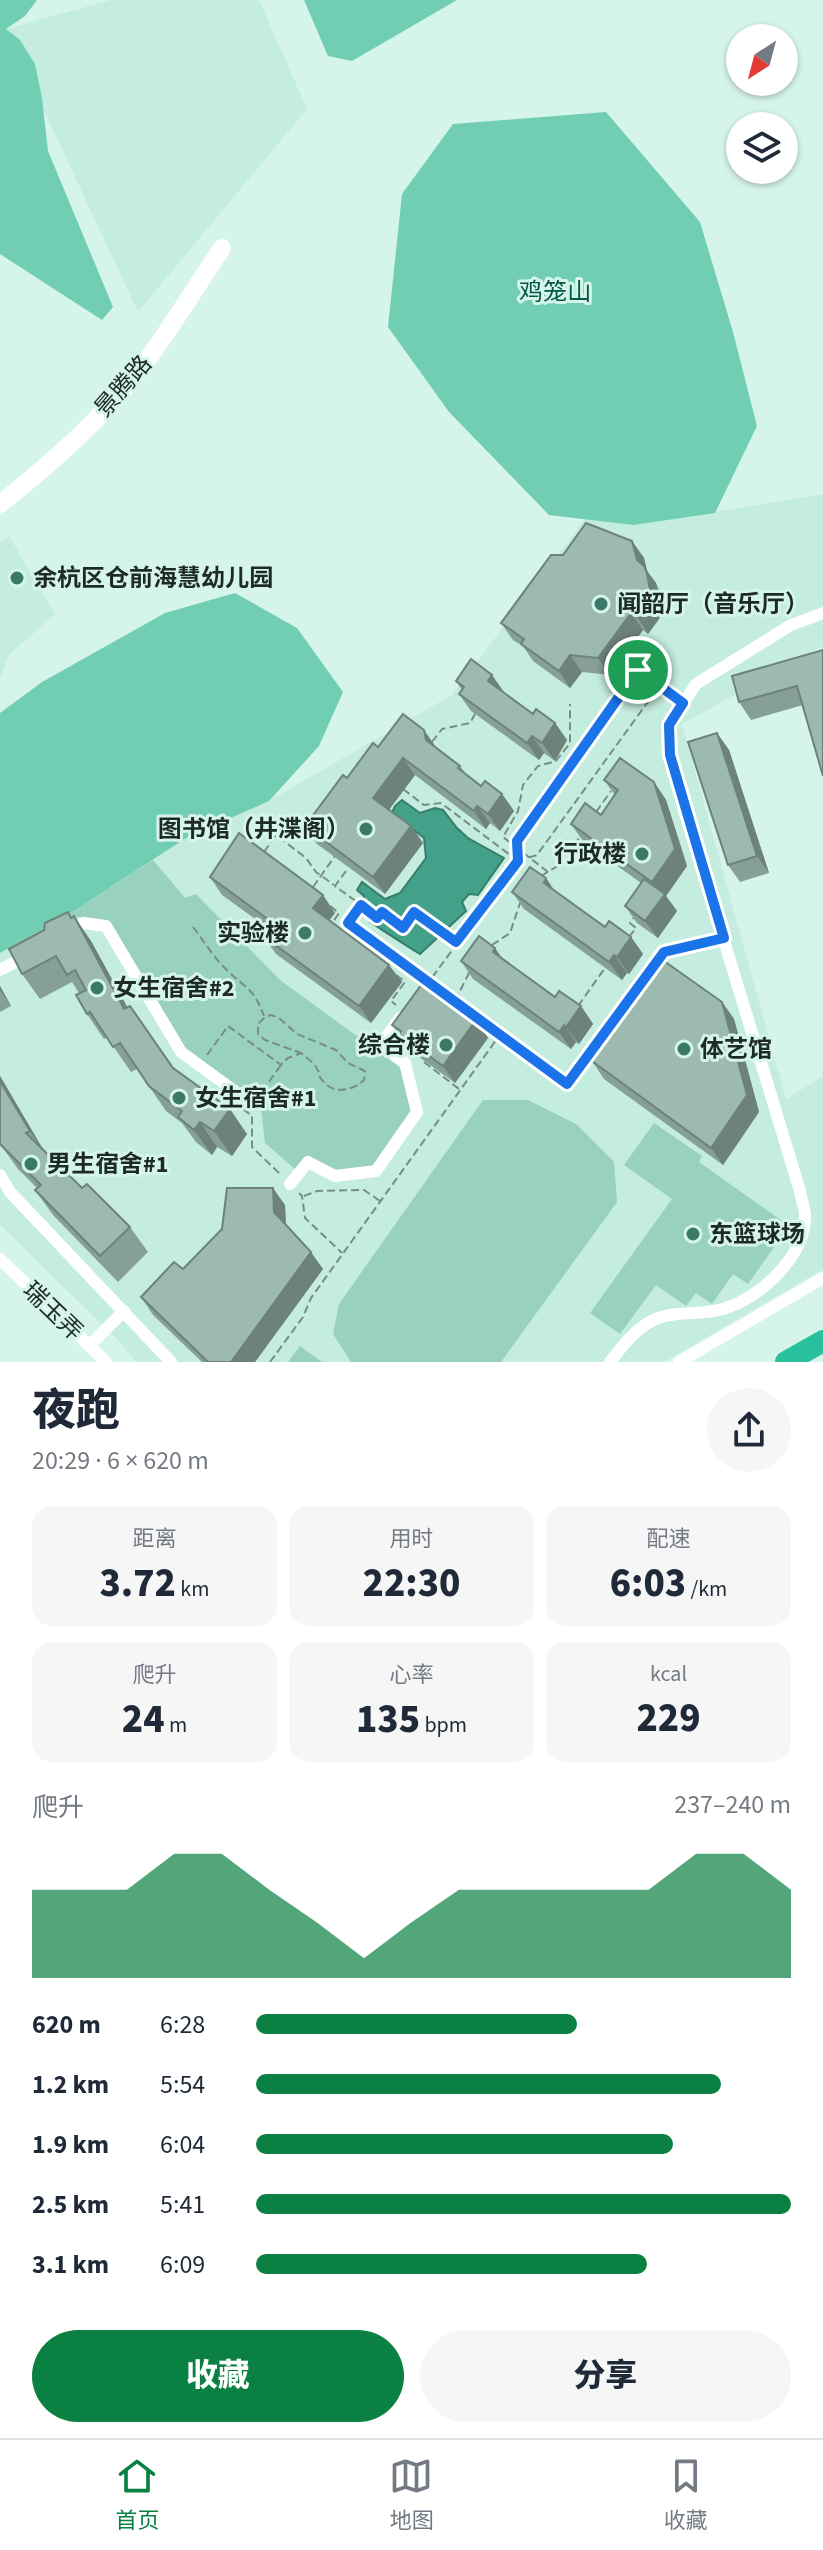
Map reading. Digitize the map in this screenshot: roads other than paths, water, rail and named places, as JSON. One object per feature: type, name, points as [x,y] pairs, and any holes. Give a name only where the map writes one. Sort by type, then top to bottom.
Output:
[{"type":"highway","points":[[786,1362],[823,1341]]},
{"type":"street","name":"景腾路","points":[[0,504],[47,467],[101,414],[148,358],[222,248]]},
{"type":"street","points":[[610,1362],[622,1346],[659,1317],[725,1309],[755,1293],[790,1258],[801,1239],[805,1215],[800,1191],[670,755],[669,725],[696,684],[791,625],[823,613]]},
{"type":"street","points":[[60,937],[83,923],[106,926],[181,1052],[240,1095]]},
{"type":"street","points":[[0,970],[36,951]]},
{"type":"street","points":[[290,1184],[308,1162],[335,1176],[376,1171],[417,1112],[405,1063],[381,1044],[400,1013]]},
{"type":"street","points":[[0,1175],[10,1192],[171,1362]]},
{"type":"street","name":"瑞玉弄","points":[[0,1259],[106,1362]]},
{"type":"street","points":[[679,1362],[823,1278]]},
{"type":"street","points":[[89,1346],[124,1311]]},
{"type":"place","name":"余杭区仓前海慧幼儿园","points":[[17,578]]},
{"type":"place","name":"闻韶厅（音乐厅）","points":[[601,604]]},
{"type":"place","name":"图书馆（井渫阁）","points":[[366,829]]},
{"type":"place","name":"行政楼","points":[[642,854]]},
{"type":"place","name":"实验楼","points":[[305,933]]},
{"type":"place","name":"女生宿舍#2","points":[[97,988]]},
{"type":"place","name":"综合楼","points":[[446,1045]]},
{"type":"place","name":"体艺馆","points":[[684,1049]]},
{"type":"place","name":"女生宿舍#1","points":[[179,1098]]},
{"type":"place","name":"男生宿舍#1","points":[[31,1164]]},
{"type":"place","name":"东篮球场","points":[[693,1234]]},
{"type":"park label","name":"鸡笼山","points":[[555,292]]}]
